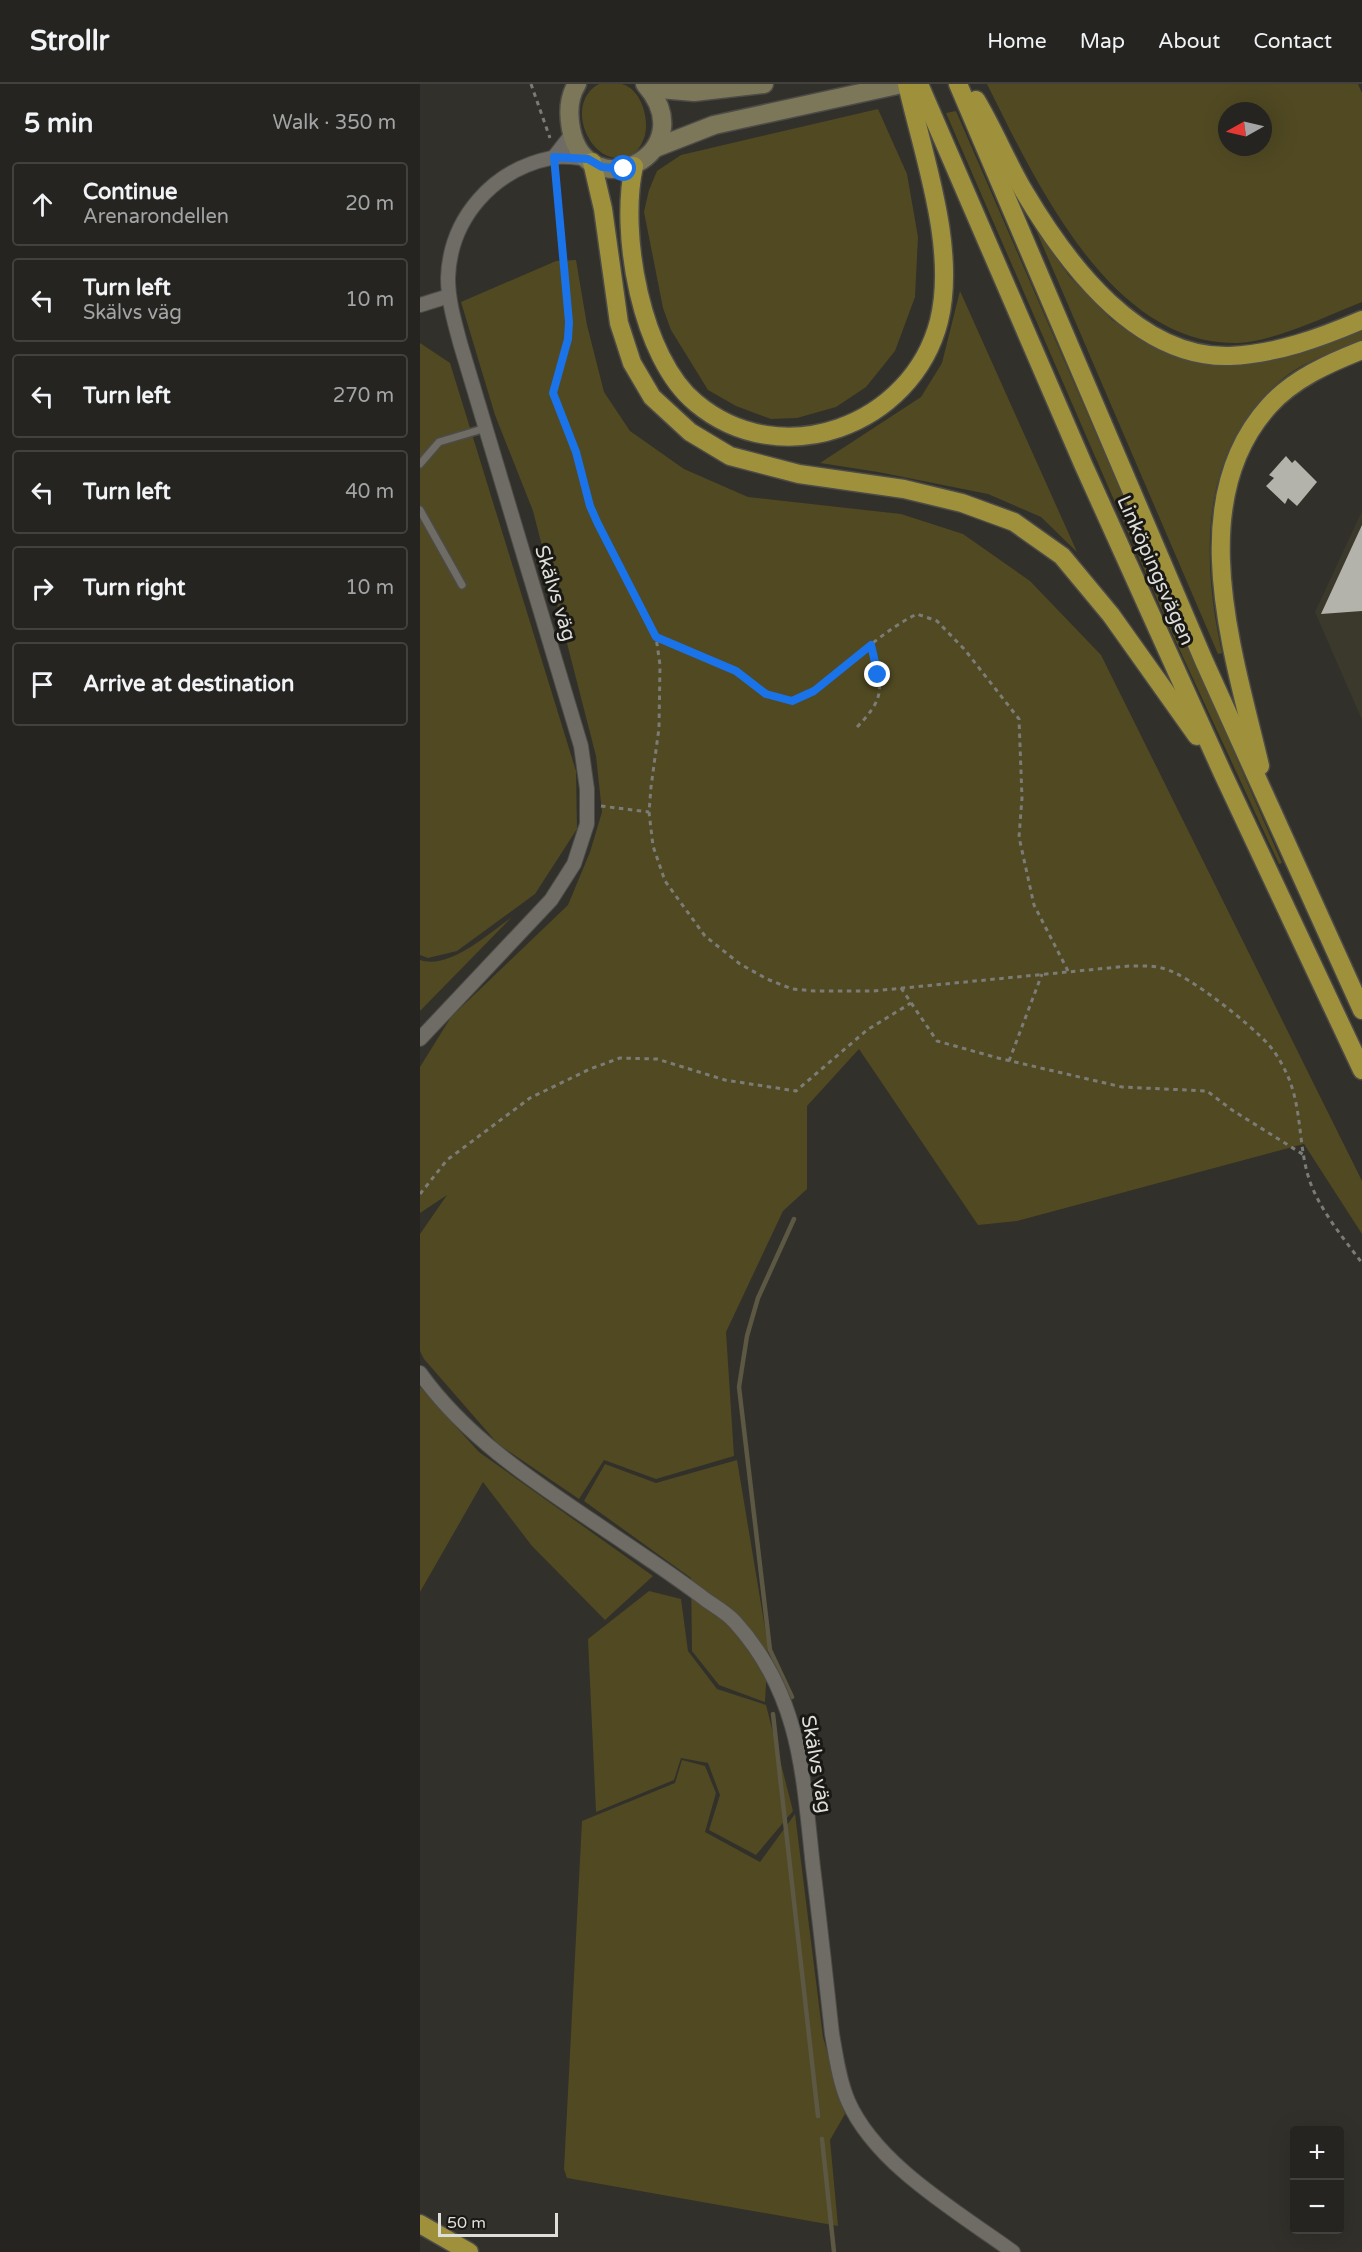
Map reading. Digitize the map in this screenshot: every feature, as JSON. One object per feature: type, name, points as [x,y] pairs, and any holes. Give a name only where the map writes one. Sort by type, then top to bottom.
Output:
[{"type":"highway","points":[[634,166],[628,206],[629,237],[636,276],[655,346],[680,387],[696,403],[717,417],[739,427],[766,435],[794,437],[819,434],[844,427],[868,416],[889,401],[908,381],[924,357],[939,321],[943,286],[943,247],[924,119],[907,84]]},
{"type":"highway","name":"Linköpingsvägen","points":[[919,84],[924,119],[1223,774],[1362,1071]]},
{"type":"highway","name":"Linköpingsvägen","points":[[958,84],[974,107],[1204,661],[1362,1010]]},
{"type":"highway","points":[[968,84],[974,107],[1049,231],[1093,286],[1118,311],[1144,330],[1168,343],[1197,352],[1228,356],[1287,348],[1362,320]]},
{"type":"highway","points":[[590,161],[603,209],[619,323],[632,363],[652,397],[690,432],[730,456],[799,474],[904,489],[962,503],[1014,522],[1062,556],[1111,615],[1223,774]]},
{"type":"highway","points":[[1269,805],[1226,612],[1221,542],[1225,501],[1233,463],[1250,430],[1269,405],[1298,381],[1323,366],[1362,350]]},
{"type":"highway","points":[[420,2224],[469,2252]]},
{"type":"main road","points":[[647,86],[694,92],[764,84]]},
{"type":"main road","points":[[656,148],[714,124],[902,84]]},
{"type":"main road","points":[[573,86],[569,115],[572,134],[580,150],[590,161],[613,169],[634,166],[642,162],[656,148],[661,136],[661,115],[647,86]]},
{"type":"street","points":[[554,157],[572,134]]},
{"type":"street","name":"Skälvs väg","points":[[420,1040],[551,900],[574,864],[587,824],[581,746],[461,346],[449,296],[450,259],[457,234],[480,197],[506,175],[528,165],[554,157],[590,161]]},
{"type":"street","points":[[420,305],[449,296]]},
{"type":"street","name":"Skälvs väg","points":[[420,1373],[441,1401],[479,1438],[567,1504],[684,1583],[734,1620],[756,1649],[776,1683],[791,1720],[802,1766],[832,2034],[839,2073],[848,2102],[883,2153],[905,2173],[1013,2252]]},
{"type":"lane","points":[[420,464],[439,442],[486,428]]},
{"type":"lane","points":[[420,510],[462,585]]},
{"type":"path","points":[[531,84],[549,134],[554,157],[569,322],[568,339],[553,393],[576,452],[590,506],[656,637],[661,696],[649,812],[653,846],[665,881],[705,936],[721,951],[740,964],[792,988],[835,992],[901,988],[1068,971],[1150,966],[1178,974],[1258,1034],[1281,1063],[1295,1103],[1312,1186],[1334,1225],[1362,1263]]},
{"type":"path","points":[[656,637],[736,671],[766,694],[792,701],[814,691],[898,623],[917,614],[937,621],[965,650],[1019,719],[1022,798],[1018,837],[1034,905],[1068,971]]},
{"type":"path","points":[[856,727],[873,710],[880,691],[871,645]]},
{"type":"path","points":[[587,805],[649,812]]},
{"type":"path","points":[[1009,1061],[1042,974]]},
{"type":"path","points":[[901,988],[937,1041],[1009,1061],[1122,1087],[1207,1091],[1232,1110],[1304,1155]]},
{"type":"path","points":[[420,1194],[447,1160],[530,1098],[590,1069],[620,1058],[657,1059],[725,1080],[796,1091],[867,1030],[911,1003]]},
{"type":"shaded area","points":[[599,84],[622,84],[629,87],[639,98],[646,128],[642,143],[633,154],[619,158],[606,155],[595,147],[587,135],[583,121],[583,107],[588,94]]},
{"type":"shaded area","points":[[987,84],[1358,84],[1362,93],[1362,302],[1317,321],[1251,342],[1237,343],[1191,336],[1151,317],[1114,287],[1082,250],[1053,208],[1028,165]]},
{"type":"shaded area","points":[[878,109],[907,174],[918,237],[915,297],[895,351],[866,387],[836,407],[797,418],[771,419],[736,406],[708,390],[671,330],[663,308],[644,212],[649,190],[657,171],[681,155]]},
{"type":"shaded area","points":[[956,111],[1282,863],[1279,864],[1170,629],[946,113]]},
{"type":"shaded area","points":[[1036,230],[1069,276],[1112,320],[1151,346],[1199,362],[1244,365],[1292,354],[1362,326],[1362,340],[1309,362],[1280,381],[1253,409],[1234,440],[1221,473],[1213,507],[1210,543],[1211,580],[1222,653],[1218,654]]},
{"type":"shaded area","points":[[576,260],[587,325],[604,392],[630,431],[684,469],[748,497],[901,514],[963,534],[1030,581],[1101,655],[1362,1181],[1362,1234],[1304,1144],[1017,1221],[978,1225],[859,1049],[807,1106],[807,1189],[783,1211],[726,1332],[734,1456],[656,1479],[604,1460],[579,1499],[498,1444],[424,1359],[420,1351],[420,1234],[447,1195],[420,1213],[420,1067],[451,1017],[568,905],[590,852],[602,812],[596,756],[533,511],[495,415],[461,302],[556,261]]},
{"type":"shaded area","points":[[960,291],[1077,552],[1041,517],[988,494],[820,463],[921,397],[942,363]]},
{"type":"shaded area","points":[[420,343],[450,363],[576,771],[577,829],[535,894],[457,951],[428,958],[420,955]]},
{"type":"shaded area","points":[[1362,511],[1362,720],[1315,612]]},
{"type":"shaded area","points":[[512,917],[420,1011],[420,960],[431,962],[456,955]]},
{"type":"shaded area","points":[[420,1387],[479,1452],[653,1576],[605,1620],[532,1546],[483,1482],[420,1592]]},
{"type":"shaded area","points":[[737,1460],[768,1646],[765,1702],[719,1685],[692,1651],[691,1578],[584,1501],[605,1464],[656,1483]]},
{"type":"shaded area","points":[[649,1591],[681,1599],[688,1651],[717,1689],[766,1705],[793,1811],[756,1855],[709,1830],[720,1795],[708,1763],[681,1758],[674,1780],[596,1812],[588,1639]]},
{"type":"shaded area","points":[[682,1760],[705,1766],[716,1793],[705,1832],[760,1862],[795,1814],[823,2037],[845,2114],[830,2140],[838,2226],[567,2178],[564,2169],[582,1821],[675,1783]]},
{"type":"building","points":[[1286,456],[1292,463],[1295,460],[1317,482],[1297,506],[1288,498],[1285,504],[1266,486],[1274,478],[1269,475]]},
{"type":"building","points":[[1362,525],[1362,611],[1321,614]]},
{"type":"waterway","points":[[792,1697],[770,1650],[739,1387],[747,1336],[758,1298],[794,1219]]},
{"type":"waterway","points":[[773,1714],[818,2116]]},
{"type":"waterway","points":[[822,2139],[834,2252]]},
{"type":"route","points":[[624,169],[602,167],[588,159],[554,157],[569,322],[568,339],[553,393],[558,411],[576,452],[590,506],[598,524],[656,637],[736,671],[766,694],[792,701],[814,691],[871,645],[878,675]]}]
